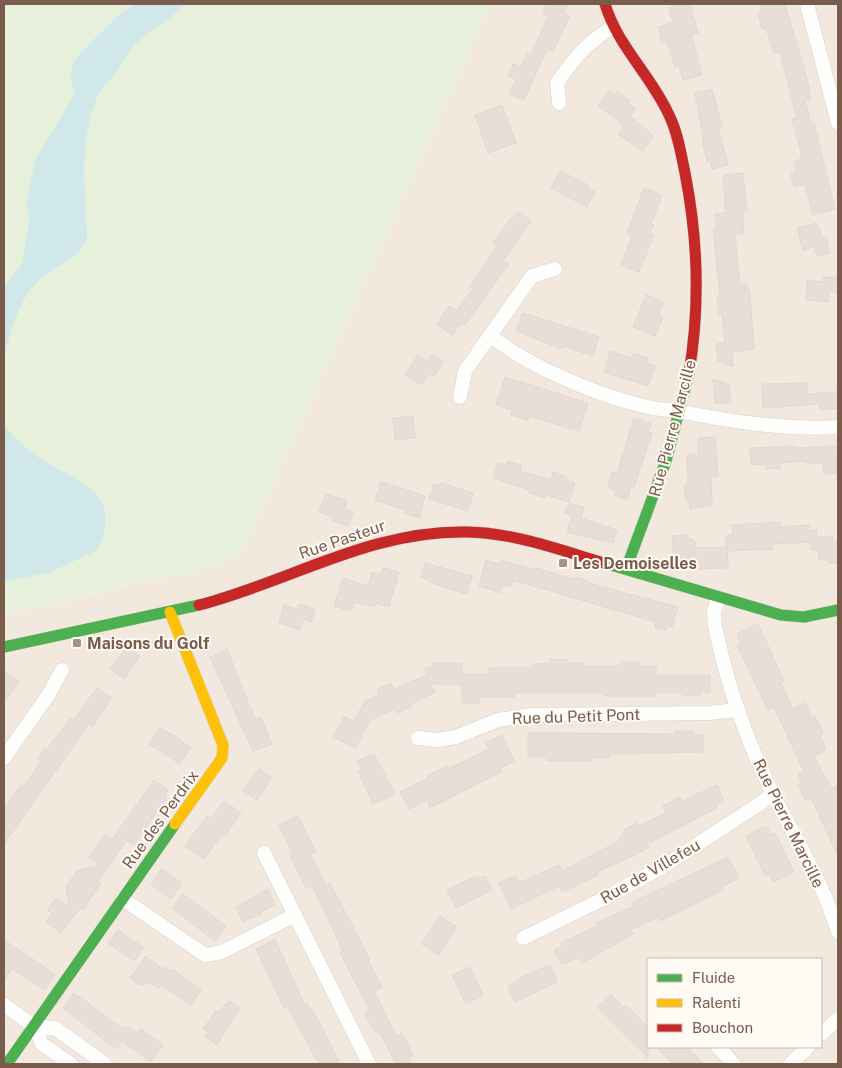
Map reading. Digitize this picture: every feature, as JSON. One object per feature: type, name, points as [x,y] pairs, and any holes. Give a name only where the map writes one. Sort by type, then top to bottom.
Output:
[{"type":"street","name":"Rue Pierre Marcille","points":[[605,4],[612,27],[652,83],[664,104],[675,131],[694,227],[695,326],[693,350],[680,411],[657,489],[626,569]]},
{"type":"street","points":[[807,4],[838,123]]},
{"type":"street","points":[[559,103],[557,83],[570,64],[589,42],[612,27]]},
{"type":"street","points":[[460,397],[464,371],[532,276],[555,269]]},
{"type":"street","points":[[490,335],[505,348],[562,376],[606,394],[652,408],[680,411],[739,423],[817,429],[838,428]]},
{"type":"street","name":"Rue Pasteur","points":[[4,647],[170,612],[239,594],[375,543],[428,533],[455,531],[504,534],[781,615],[804,617],[838,610]]},
{"type":"street","name":"Rue Pierre Marcille","points":[[718,598],[714,612],[714,626],[737,710],[773,795],[818,881],[838,930]]},
{"type":"street","name":"Rue des Perdrix","points":[[7,1064],[222,758],[223,745],[170,612]]},
{"type":"street","points":[[4,758],[49,694],[62,670]]},
{"type":"street","name":"Rue du Petit Pont","points":[[418,738],[437,740],[456,737],[498,720],[531,715],[709,713],[737,710]]},
{"type":"street","name":"Rue de Villefeu","points":[[523,938],[603,899],[664,866],[773,795]]},
{"type":"street","points":[[264,853],[369,1064]]},
{"type":"street","points":[[123,899],[205,954],[222,952],[294,915]]},
{"type":"street","points":[[4,1005],[34,1026],[55,1028],[105,1064]]},
{"type":"street","points":[[822,1033],[838,1019]]},
{"type":"street","points":[[34,1026],[42,1044],[71,1064]]},
{"type":"street","points":[[719,1048],[734,1064]]},
{"type":"street","points":[[790,1064],[807,1048]]},
{"type":"shaded area","points":[[490,4],[838,4],[838,1064],[4,1064],[4,613],[50,605],[240,555]]},
{"type":"green space","points":[[4,4],[490,4],[240,555],[191,573],[126,584],[50,605],[4,613]]},
{"type":"water","points":[[134,4],[185,4],[135,44],[121,66],[101,90],[94,106],[86,142],[84,181],[87,236],[84,245],[72,258],[34,285],[28,293],[15,319],[4,356],[4,288],[22,263],[29,220],[26,203],[36,158],[75,94],[71,75],[76,59],[101,32]]},
{"type":"water","points":[[4,425],[33,453],[94,492],[103,505],[105,522],[102,540],[97,550],[51,572],[4,582]]},
{"type":"building","points":[[547,4],[568,4],[564,13],[570,16],[553,51],[547,49],[524,100],[509,94],[516,79],[508,76],[513,64],[521,67],[527,53],[531,55],[548,16],[543,14]]},
{"type":"building","points":[[672,4],[690,4],[698,33],[691,35],[702,75],[683,80],[679,66],[675,67],[667,41],[662,43],[658,27],[673,22],[669,8],[673,7]]},
{"type":"building","points":[[760,4],[785,4],[810,89],[808,90],[811,99],[805,101],[811,124],[814,124],[835,209],[813,215],[805,184],[794,187],[791,174],[797,173],[794,163],[802,157],[792,119],[797,118],[780,52],[774,53],[766,28],[762,29],[758,14],[762,13]]},
{"type":"building","points":[[712,89],[722,126],[718,127],[728,165],[712,169],[710,160],[707,161],[702,142],[704,141],[695,93]]},
{"type":"building","points":[[609,91],[615,95],[617,91],[630,101],[628,104],[635,108],[631,116],[653,136],[643,151],[618,134],[624,125],[598,106]]},
{"type":"building","points":[[502,105],[516,143],[488,153],[475,115]]},
{"type":"building","points":[[560,171],[588,185],[587,188],[595,192],[587,207],[551,188]]},
{"type":"building","points":[[743,173],[747,211],[742,211],[744,233],[735,234],[740,285],[747,284],[750,294],[754,349],[732,352],[733,367],[718,361],[716,344],[725,343],[722,314],[719,314],[717,296],[720,296],[713,229],[717,229],[715,214],[726,213],[723,175]]},
{"type":"building","points":[[644,188],[662,195],[651,224],[654,225],[650,233],[654,235],[639,272],[621,265],[632,236],[627,233]]},
{"type":"building","points":[[518,212],[531,221],[503,261],[509,264],[464,326],[461,323],[452,335],[436,324],[449,306],[457,311],[473,288],[470,286],[497,246],[493,243],[511,218],[513,219]]},
{"type":"building","points":[[817,223],[822,238],[826,237],[830,253],[817,256],[814,247],[803,250],[797,228]]},
{"type":"building","points":[[823,277],[838,278],[838,292],[829,292],[828,302],[806,300],[807,280],[825,282]]},
{"type":"building","points":[[646,295],[664,302],[658,315],[663,317],[655,336],[633,327]]},
{"type":"building","points":[[523,313],[599,337],[593,356],[563,346],[562,349],[516,331]]},
{"type":"building","points":[[610,351],[632,358],[634,353],[648,358],[646,363],[655,366],[648,386],[604,372]]},
{"type":"building","points":[[432,354],[444,362],[434,376],[430,373],[421,385],[405,374],[418,355],[427,361]]},
{"type":"building","points":[[505,377],[588,403],[579,431],[529,416],[528,420],[511,415],[512,410],[496,405]]},
{"type":"building","points":[[713,379],[729,385],[731,402],[715,404]]},
{"type":"building","points":[[807,383],[807,394],[838,392],[838,408],[820,410],[819,404],[763,408],[762,384]]},
{"type":"building","points":[[413,416],[415,438],[395,440],[393,418]]},
{"type":"building","points":[[634,418],[651,424],[648,432],[652,433],[634,487],[631,486],[627,500],[614,495],[616,490],[608,487],[612,472],[617,474]]},
{"type":"building","points":[[715,437],[718,476],[711,476],[712,505],[690,509],[689,500],[686,500],[684,486],[688,486],[687,455],[698,454],[698,438]]},
{"type":"building","points":[[794,446],[794,448],[838,446],[836,473],[824,474],[823,463],[807,464],[807,461],[780,463],[780,468],[766,469],[766,464],[751,465],[750,448]]},
{"type":"building","points":[[507,461],[521,465],[520,471],[551,480],[553,472],[567,477],[566,480],[575,483],[569,502],[546,495],[545,498],[529,493],[530,490],[493,478],[498,463],[506,465]]},
{"type":"building","points":[[381,482],[425,496],[419,518],[404,513],[405,510],[375,500]]},
{"type":"building","points":[[441,483],[473,493],[468,511],[429,499],[434,484],[440,486]]},
{"type":"building","points":[[326,494],[347,501],[344,509],[353,512],[348,526],[332,521],[334,517],[319,512]]},
{"type":"building","points":[[569,503],[584,507],[581,518],[617,530],[613,543],[567,532],[572,515],[565,513]]},
{"type":"building","points":[[780,522],[780,527],[810,525],[810,530],[817,530],[817,537],[833,537],[833,542],[838,542],[838,563],[828,563],[827,560],[819,560],[818,549],[811,550],[811,542],[772,544],[773,549],[727,551],[726,536],[733,535],[732,525]]},
{"type":"building","points":[[688,535],[688,539],[693,539],[693,542],[696,542],[696,548],[727,547],[728,568],[697,569],[697,562],[690,563],[689,559],[674,559],[672,536]]},
{"type":"building","points":[[486,560],[500,564],[501,560],[574,579],[575,577],[588,581],[588,583],[678,607],[672,627],[667,625],[666,630],[655,628],[656,622],[513,580],[511,587],[502,585],[500,593],[479,586]]},
{"type":"building","points":[[425,563],[472,576],[467,594],[429,582],[429,580],[421,577]]},
{"type":"building","points":[[383,568],[399,572],[389,607],[376,603],[375,607],[354,602],[351,611],[334,606],[343,578],[368,586],[372,572],[381,575]]},
{"type":"building","points":[[299,604],[315,609],[311,622],[303,619],[300,630],[279,623],[284,605],[297,609]]},
{"type":"building","points":[[758,624],[784,681],[781,683],[793,709],[805,703],[812,718],[815,716],[823,733],[820,735],[826,750],[814,756],[831,788],[838,785],[838,856],[811,798],[805,800],[798,785],[802,783],[798,774],[804,772],[774,707],[768,710],[737,645],[741,643],[737,634]]},
{"type":"building","points":[[127,647],[140,656],[124,679],[110,669]]},
{"type":"building","points":[[227,649],[249,705],[256,719],[261,717],[272,744],[253,751],[210,657]]},
{"type":"building","points":[[550,659],[568,660],[568,663],[585,663],[585,666],[621,666],[621,662],[639,662],[639,666],[656,666],[656,675],[710,675],[710,692],[701,692],[701,695],[682,695],[682,692],[656,692],[656,696],[604,696],[604,693],[514,693],[514,697],[479,697],[479,703],[462,703],[462,684],[431,684],[435,692],[411,704],[412,707],[397,713],[395,709],[370,720],[355,748],[334,737],[344,717],[354,721],[365,701],[380,695],[377,689],[391,683],[394,689],[427,675],[425,669],[433,666],[431,663],[462,663],[462,674],[488,674],[488,668],[533,668],[533,664],[550,663]]},
{"type":"building","points":[[4,671],[19,682],[4,703]]},
{"type":"building","points":[[97,688],[112,698],[92,727],[89,724],[4,844],[4,808],[21,785],[23,787],[42,760],[38,758],[45,748],[47,749],[71,718],[74,720]]},
{"type":"building","points":[[160,727],[191,748],[180,764],[149,744]]},
{"type":"building","points":[[675,731],[694,731],[694,735],[703,735],[703,752],[609,754],[609,758],[591,758],[591,761],[547,761],[547,757],[528,757],[528,733],[675,734]]},
{"type":"building","points":[[502,735],[514,761],[499,769],[501,772],[430,808],[427,800],[409,809],[400,792],[428,778],[427,776],[446,766],[448,769],[489,749],[486,743]]},
{"type":"building","points":[[374,754],[395,794],[373,804],[358,771],[361,770],[357,761]]},
{"type":"building","points":[[259,769],[272,778],[257,800],[243,790]]},
{"type":"building","points":[[154,780],[168,790],[165,795],[167,797],[134,845],[127,840],[98,881],[101,883],[83,910],[80,908],[61,933],[46,922],[52,914],[47,910],[56,898],[69,907],[66,886],[77,871],[101,865],[89,857],[105,835],[112,840]]},
{"type":"building","points":[[717,785],[724,801],[716,805],[717,808],[647,844],[649,847],[635,855],[597,872],[598,875],[562,892],[559,886],[511,909],[499,883],[515,876],[519,883],[559,865],[562,871],[619,841],[625,829],[637,823],[639,826],[666,813],[663,806],[680,797],[682,801]]},
{"type":"building","points":[[224,801],[241,813],[225,836],[222,834],[204,859],[185,846],[207,816],[211,819]]},
{"type":"building","points":[[298,816],[316,852],[311,855],[326,885],[330,883],[370,960],[368,961],[382,987],[374,991],[396,1036],[402,1033],[413,1055],[409,1057],[412,1064],[396,1064],[382,1036],[379,1032],[375,1033],[365,1013],[370,1011],[340,952],[343,951],[312,885],[306,888],[290,855],[293,854],[279,825]]},
{"type":"building","points":[[766,826],[771,835],[775,833],[794,872],[773,882],[769,875],[765,876],[746,836]]},
{"type":"building","points":[[728,857],[739,878],[722,887],[723,890],[660,921],[658,917],[631,930],[633,934],[582,963],[579,957],[562,965],[554,950],[563,946],[561,943],[597,926],[596,923],[633,907],[631,903]]},
{"type":"building","points":[[162,869],[182,883],[171,899],[151,884]]},
{"type":"building","points":[[476,876],[477,879],[485,876],[492,890],[456,908],[447,890]]},
{"type":"building","points":[[268,889],[275,904],[261,912],[262,914],[243,921],[236,907]]},
{"type":"building","points":[[183,894],[226,926],[215,941],[172,908]]},
{"type":"building","points":[[440,916],[457,927],[439,955],[422,944]]},
{"type":"building","points":[[118,930],[144,948],[134,961],[108,943]]},
{"type":"building","points":[[275,939],[304,1004],[307,1003],[311,1011],[313,1010],[340,1064],[319,1064],[287,1006],[284,1008],[256,949]]},
{"type":"building","points":[[4,940],[55,974],[45,990],[12,969],[4,980]]},
{"type":"building","points":[[146,956],[163,969],[164,967],[171,972],[172,969],[201,990],[191,1005],[161,985],[159,988],[150,983],[140,985],[130,978]]},
{"type":"building","points":[[550,965],[557,982],[515,1002],[508,986],[522,977]]},
{"type":"building","points":[[470,967],[483,995],[466,1004],[452,975]]},
{"type":"building","points":[[74,993],[123,1029],[126,1026],[137,1033],[141,1029],[163,1045],[151,1062],[122,1041],[116,1049],[63,1008]]},
{"type":"building","points":[[611,994],[624,1008],[626,1005],[647,1026],[648,1058],[597,1007]]},
{"type":"building","points":[[229,1001],[240,1008],[217,1045],[205,1036],[208,1032],[203,1029],[216,1010],[218,1012]]},
{"type":"building","points":[[657,1048],[688,1048],[704,1064],[673,1064]]},
{"type":"traffic: fast","points":[[626,569],[666,461],[689,373]]},
{"type":"traffic: fast","points":[[604,563],[781,615],[804,617],[838,610]]},
{"type":"traffic: fast","points":[[4,647],[199,605]]},
{"type":"traffic: fast","points":[[7,1064],[175,824]]},
{"type":"traffic: slow","points":[[170,612],[223,745],[222,758],[175,824]]},
{"type":"traffic: jam","points":[[605,4],[618,34],[662,101],[675,129],[679,144],[693,223],[695,248],[695,323],[689,373]]},
{"type":"traffic: jam","points":[[199,605],[364,548],[398,539],[433,533],[468,532],[503,535],[604,563]]},
{"type":"place","name":"Les Demoiselles","points":[[563,563]]},
{"type":"place","name":"Maisons du Golf","points":[[77,643]]}]
